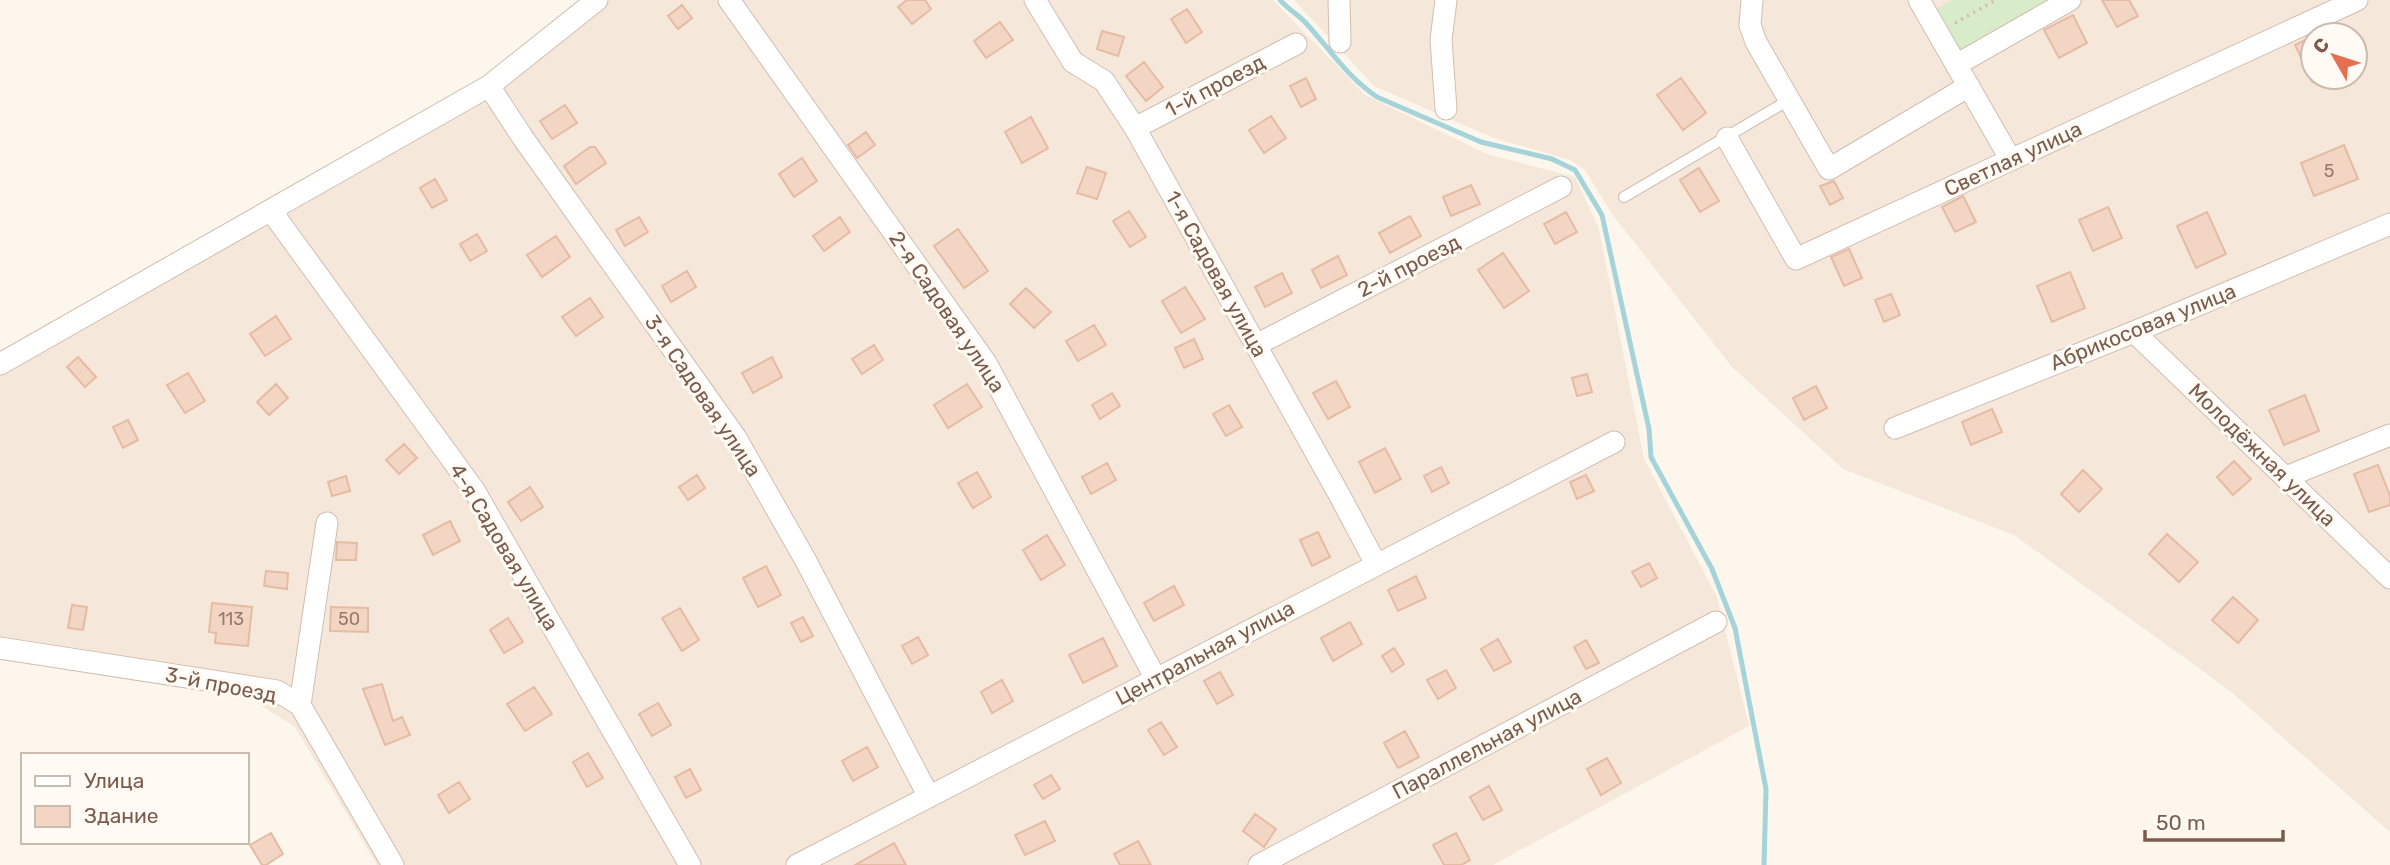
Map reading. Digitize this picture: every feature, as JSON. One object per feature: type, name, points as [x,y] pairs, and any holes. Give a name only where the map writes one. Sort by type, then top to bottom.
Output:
[{"type":"street","points":[[0,363],[489,86],[597,0]]},
{"type":"street","name":"2-я Садовая улица","points":[[729,0],[986,363],[1156,679]]},
{"type":"street","name":"1-я Садовая улица","points":[[1035,0],[1073,62],[1104,81],[1135,128],[1376,564]]},
{"type":"street","points":[[1339,0],[1340,42]]},
{"type":"street","points":[[1446,0],[1441,40],[1446,110]]},
{"type":"street","points":[[1751,0],[1750,25],[1756,42],[1829,169],[1969,86]]},
{"type":"street","points":[[1919,0],[2011,160]]},
{"type":"street","points":[[1956,65],[2070,0]]},
{"type":"street","name":"Светлая улица","points":[[1727,138],[1796,259],[2357,0]]},
{"type":"street","name":"1-й проезд","points":[[1135,128],[1296,44]]},
{"type":"street","name":"3-я Садовая улица","points":[[489,86],[736,438],[806,561],[929,797]]},
{"type":"street","name":"2-й проезд","points":[[1256,345],[1561,187]]},
{"type":"street","name":"4-я Садовая улица","points":[[276,208],[277,219],[474,490],[690,865]]},
{"type":"street","name":"Абрикосовая улица","points":[[1895,428],[2134,332],[2390,224]]},
{"type":"street","name":"Молодёжная улица","points":[[2134,332],[2390,578]]},
{"type":"street","points":[[2287,477],[2390,435]]},
{"type":"street","name":"Центральная улица","points":[[797,865],[1614,442]]},
{"type":"street","points":[[300,705],[327,523]]},
{"type":"street","name":"Параллельная улица","points":[[1259,865],[1716,622]]},
{"type":"street","name":"3-й проезд","points":[[0,648],[277,691],[300,705],[393,865]]},
{"type":"lane","points":[[1624,198],[1789,100]]},
{"type":"path","points":[[1938,33],[1996,0]]},
{"type":"shaded area","points":[[590,0],[1273,0],[1365,95],[1487,154],[1575,177],[1599,229],[1644,459],[1717,597],[1749,726],[1493,865],[377,865],[295,727],[244,695],[0,660],[0,371],[500,77]]},
{"type":"shaded area","points":[[1294,0],[2390,0],[2390,832],[2229,690],[2014,535],[1843,469],[1732,367],[1612,214],[1585,170],[1570,160],[1491,137],[1374,86]]},
{"type":"green space","points":[[1952,0],[2052,0],[1964,50],[1955,47],[1934,10]]},
{"type":"building","points":[[907,0],[925,0],[931,9],[912,24],[898,7]]},
{"type":"building","points":[[2102,0],[2129,0],[2138,16],[2117,27]]},
{"type":"building","points":[[682,5],[692,18],[678,29],[668,16]]},
{"type":"building","points":[[1187,9],[1202,32],[1186,43],[1171,19]]},
{"type":"building","points":[[2073,15],[2087,43],[2059,58],[2044,30]]},
{"type":"building","points":[[1000,22],[1013,40],[986,58],[974,41]]},
{"type":"building","points":[[1102,31],[1124,37],[1118,56],[1097,49]]},
{"type":"building","points":[[1144,62],[1163,87],[1146,101],[1126,76]]},
{"type":"building","points":[[1306,78],[1316,99],[1301,107],[1290,86]]},
{"type":"building","points":[[1681,78],[1706,113],[1683,130],[1657,95]]},
{"type":"building","points":[[565,105],[577,123],[552,139],[540,121]]},
{"type":"building","points":[[1271,116],[1286,138],[1264,153],[1249,130]]},
{"type":"building","points":[[1031,117],[1048,148],[1022,163],[1005,132]]},
{"type":"building","points":[[866,132],[875,145],[857,158],[848,145]]},
{"type":"building","points":[[2344,145],[2358,179],[2314,196],[2301,163]]},
{"type":"building","points":[[590,147],[595,147],[606,163],[576,184],[564,166]]},
{"type":"building","points":[[802,158],[817,181],[794,197],[779,174]]},
{"type":"building","points":[[1087,167],[1106,173],[1097,199],[1077,193]]},
{"type":"building","points":[[1699,168],[1719,201],[1700,212],[1680,180]]},
{"type":"building","points":[[435,179],[447,200],[432,208],[420,188]]},
{"type":"building","points":[[1834,181],[1843,198],[1830,205],[1820,186]]},
{"type":"building","points":[[1471,185],[1480,204],[1451,216],[1443,197]]},
{"type":"building","points":[[1963,196],[1976,222],[1955,232],[1942,207]]},
{"type":"building","points":[[2108,207],[2122,238],[2093,251],[2079,220]]},
{"type":"building","points":[[1129,211],[1146,237],[1130,247],[1113,221]]},
{"type":"building","points":[[1566,212],[1577,232],[1555,244],[1544,224]]},
{"type":"building","points":[[2207,212],[2226,254],[2196,268],[2177,226]]},
{"type":"building","points":[[1410,216],[1421,236],[1390,253],[1379,233]]},
{"type":"building","points":[[639,217],[648,232],[625,246],[616,230]]},
{"type":"building","points":[[840,217],[850,232],[824,251],[813,236]]},
{"type":"building","points":[[958,229],[988,271],[964,288],[934,246]]},
{"type":"building","points":[[477,234],[487,251],[470,261],[460,244]]},
{"type":"building","points":[[556,236],[570,257],[542,277],[527,255]]},
{"type":"building","points":[[1849,249],[1862,278],[1844,286],[1831,257]]},
{"type":"building","points":[[1503,253],[1529,291],[1504,308],[1478,270]]},
{"type":"building","points":[[1338,256],[1347,275],[1321,288],[1312,270]]},
{"type":"building","points":[[687,271],[696,287],[671,302],[662,286]]},
{"type":"building","points":[[2070,272],[2085,308],[2052,322],[2037,286]]},
{"type":"building","points":[[1282,273],[1292,293],[1265,307],[1255,287]]},
{"type":"building","points":[[1185,287],[1205,319],[1181,333],[1162,301]]},
{"type":"building","points":[[1026,288],[1051,312],[1034,328],[1010,304]]},
{"type":"building","points":[[1891,294],[1900,315],[1884,322],[1875,300]]},
{"type":"building","points":[[590,298],[603,317],[576,336],[562,317]]},
{"type":"building","points":[[276,316],[291,339],[265,356],[250,334]]},
{"type":"building","points":[[1094,325],[1106,345],[1078,361],[1066,341]]},
{"type":"building","points":[[1194,339],[1203,359],[1184,368],[1175,348]]},
{"type":"building","points":[[874,345],[883,360],[862,374],[852,359]]},
{"type":"building","points":[[78,357],[96,377],[85,387],[67,367]]},
{"type":"building","points":[[772,357],[782,377],[753,393],[742,373]]},
{"type":"building","points":[[188,373],[205,401],[185,413],[167,385]]},
{"type":"building","points":[[1587,374],[1592,392],[1577,396],[1572,378]]},
{"type":"building","points":[[1336,381],[1350,407],[1328,419],[1313,393]]},
{"type":"building","points":[[276,384],[288,398],[269,415],[257,402]]},
{"type":"building","points":[[967,384],[982,407],[948,428],[934,405]]},
{"type":"building","points":[[1816,386],[1827,408],[1804,420],[1793,398]]},
{"type":"building","points":[[1112,393],[1120,406],[1100,419],[1092,405]]},
{"type":"building","points":[[2305,395],[2319,431],[2284,445],[2269,410]]},
{"type":"building","points":[[1229,405],[1242,427],[1226,436],[1213,414]]},
{"type":"building","points":[[1992,409],[2002,432],[1971,445],[1962,422]]},
{"type":"building","points":[[128,420],[138,440],[123,448],[113,427]]},
{"type":"building","points":[[404,444],[417,458],[399,474],[386,460]]},
{"type":"building","points":[[1385,448],[1401,479],[1375,493],[1359,462]]},
{"type":"building","points":[[2234,461],[2251,479],[2233,495],[2217,477]]},
{"type":"building","points":[[1107,463],[1116,480],[1091,494],[1082,477]]},
{"type":"building","points":[[2378,465],[2390,496],[2390,505],[2369,512],[2354,474]]},
{"type":"building","points":[[1441,467],[1449,483],[1432,492],[1424,476]]},
{"type":"building","points":[[2083,470],[2102,489],[2079,512],[2061,494]]},
{"type":"building","points":[[977,472],[991,497],[973,508],[958,483]]},
{"type":"building","points":[[697,475],[705,488],[688,500],[679,487]]},
{"type":"building","points":[[1586,475],[1594,491],[1577,499],[1570,482]]},
{"type":"building","points":[[346,476],[350,491],[332,496],[328,482]]},
{"type":"building","points":[[530,487],[543,507],[521,521],[508,502]]},
{"type":"building","points":[[450,521],[460,541],[433,555],[423,535]]},
{"type":"building","points":[[1318,532],[1330,557],[1312,566],[1300,540]]},
{"type":"building","points":[[2167,534],[2198,562],[2179,582],[2149,554]]},
{"type":"building","points":[[1047,535],[1065,565],[1041,580],[1023,550]]},
{"type":"building","points":[[337,542],[357,543],[356,560],[336,560]]},
{"type":"building","points":[[1649,563],[1657,578],[1641,587],[1632,572]]},
{"type":"building","points":[[766,566],[781,595],[758,607],[743,578]]},
{"type":"building","points":[[266,571],[288,573],[287,589],[264,586]]},
{"type":"building","points":[[1416,576],[1426,598],[1398,611],[1388,590]]},
{"type":"building","points":[[1174,586],[1184,605],[1154,621],[1144,603]]},
{"type":"building","points":[[2233,597],[2258,620],[2238,643],[2212,620]]},
{"type":"building","points":[[212,603],[252,607],[248,646],[215,643],[216,633],[209,632]]},
{"type":"building","points":[[72,605],[87,607],[83,630],[68,628]]},
{"type":"building","points":[[331,607],[368,608],[368,632],[330,631]]},
{"type":"building","points":[[680,608],[699,640],[682,651],[662,618]]},
{"type":"building","points":[[803,617],[813,636],[801,642],[791,623]]},
{"type":"building","points":[[508,618],[523,642],[504,653],[490,630]]},
{"type":"building","points":[[1350,622],[1362,644],[1333,661],[1321,638]]},
{"type":"building","points":[[918,637],[928,655],[912,664],[902,646]]},
{"type":"building","points":[[1103,638],[1117,666],[1083,683],[1069,655]]},
{"type":"building","points":[[1498,639],[1511,662],[1494,671],[1481,649]]},
{"type":"building","points":[[1586,640],[1599,663],[1586,669],[1574,647]]},
{"type":"building","points":[[1394,648],[1404,664],[1392,672],[1382,656]]},
{"type":"building","points":[[1446,670],[1456,688],[1438,699],[1427,680]]},
{"type":"building","points":[[1220,672],[1233,695],[1217,704],[1204,681]]},
{"type":"building","points":[[1002,680],[1013,701],[992,713],[981,692]]},
{"type":"building","points":[[382,684],[393,721],[402,717],[410,735],[385,745],[363,689]]},
{"type":"building","points":[[534,687],[552,714],[525,731],[507,704]]},
{"type":"building","points":[[658,703],[671,725],[652,736],[639,714]]},
{"type":"building","points":[[1161,722],[1177,747],[1164,755],[1148,730]]},
{"type":"building","points":[[1405,731],[1419,757],[1398,768],[1384,743]]},
{"type":"building","points":[[867,747],[878,767],[853,781],[842,761]]},
{"type":"building","points":[[588,753],[603,778],[587,787],[573,762]]},
{"type":"building","points":[[1607,758],[1621,783],[1601,795],[1587,769]]},
{"type":"building","points":[[690,769],[701,790],[686,798],[675,777]]},
{"type":"building","points":[[1051,775],[1060,789],[1043,799],[1034,785]]},
{"type":"building","points":[[459,782],[470,799],[449,813],[438,795]]},
{"type":"building","points":[[1489,786],[1502,810],[1483,820],[1470,797]]},
{"type":"building","points":[[1255,814],[1276,829],[1264,847],[1243,831]]},
{"type":"building","points":[[1045,821],[1055,841],[1025,855],[1015,835]]},
{"type":"building","points":[[271,833],[283,854],[262,865],[250,845]]},
{"type":"building","points":[[1456,833],[1470,860],[1461,865],[1444,865],[1433,845]]},
{"type":"building","points":[[1138,841],[1151,865],[1120,865],[1114,854]]},
{"type":"building","points":[[894,843],[906,865],[855,865]]},
{"type":"waterway","points":[[1280,0],[1305,22],[1356,80],[1377,97],[1481,142],[1552,159],[1575,170],[1602,215],[1649,429],[1651,457],[1712,569],[1735,628],[1766,789],[1764,865]]}]
